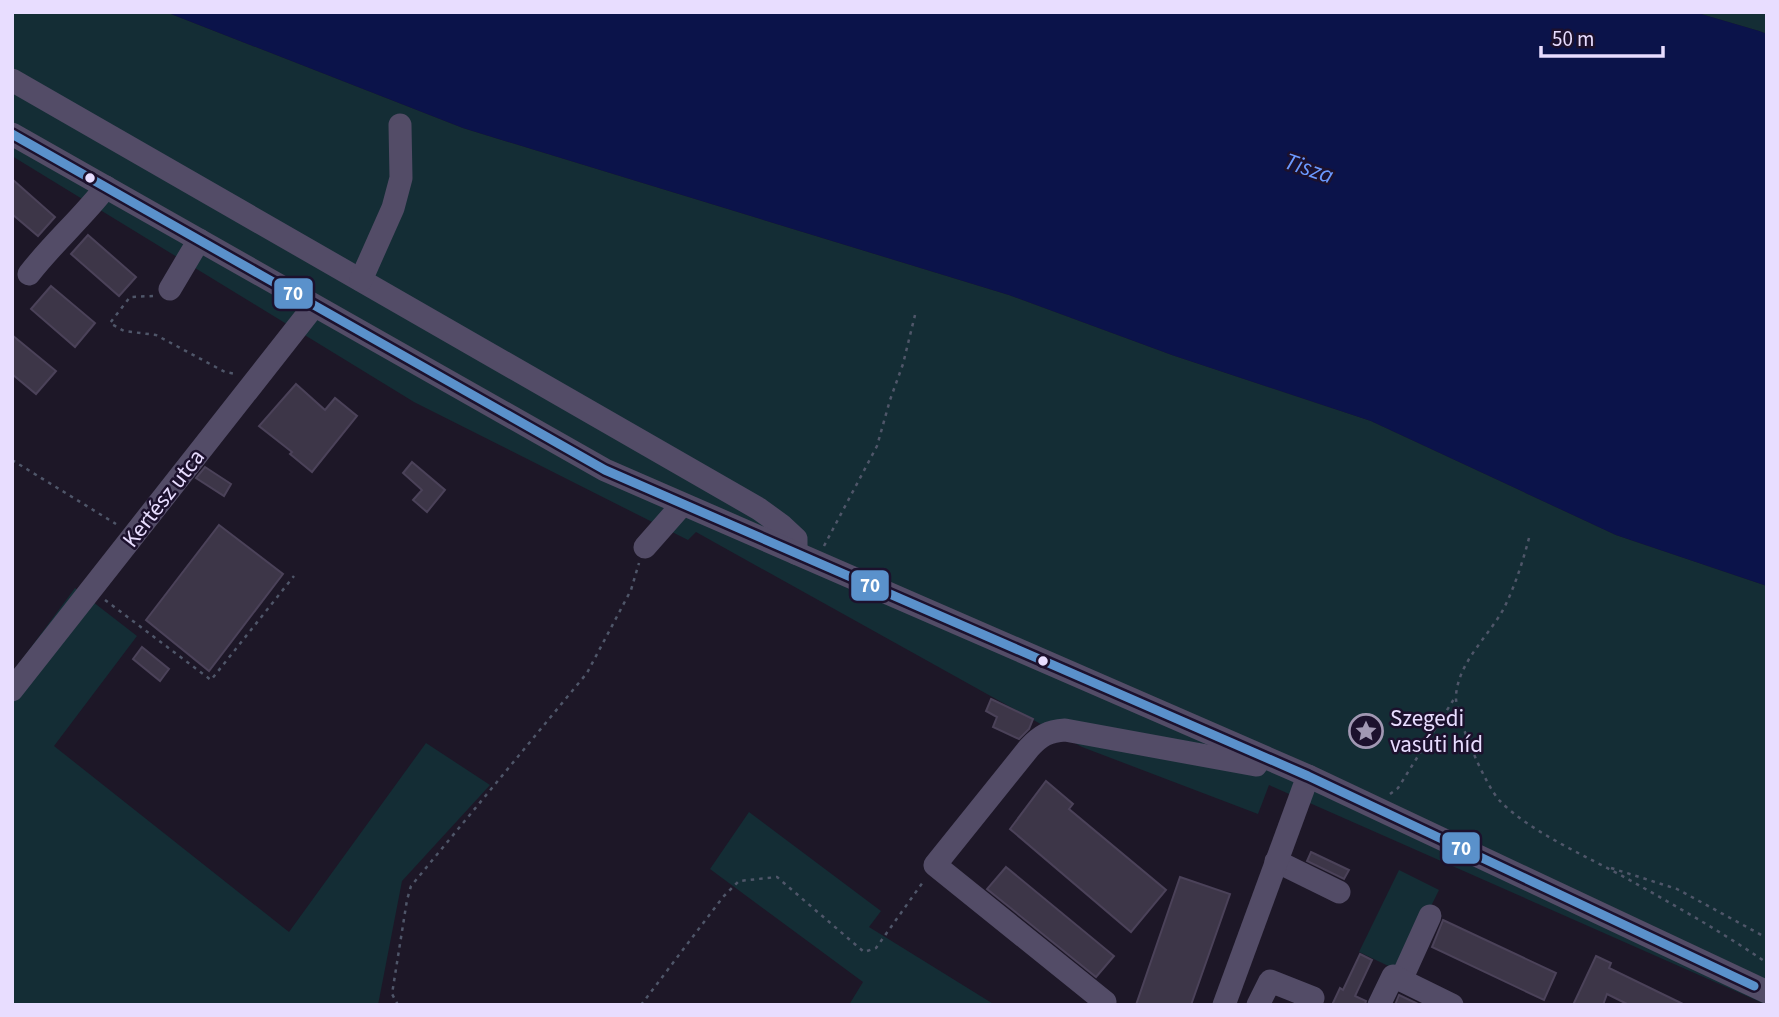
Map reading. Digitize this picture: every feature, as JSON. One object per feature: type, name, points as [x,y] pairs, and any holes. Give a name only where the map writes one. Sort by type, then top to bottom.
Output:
[{"type":"street","points":[[12,80],[759,509],[796,539],[807,557]]},
{"type":"street","points":[[361,280],[393,208],[401,178],[400,125]]},
{"type":"street","points":[[12,134],[605,470],[1308,776],[1755,994]]},
{"type":"street","points":[[29,274],[50,246],[85,213],[106,187]]},
{"type":"street","points":[[170,289],[199,240]]},
{"type":"street","name":"Kertész utca","points":[[12,690],[314,306]]},
{"type":"street","points":[[645,547],[682,505]]},
{"type":"street","points":[[1105,1002],[934,865],[1029,748],[1050,731],[1065,730],[1256,765],[1261,756]]},
{"type":"street","points":[[1224,1005],[1308,776]]},
{"type":"street","points":[[1276,861],[1339,892]]},
{"type":"street","points":[[1401,980],[1430,916]]},
{"type":"street","points":[[1379,1005],[1393,976],[1452,1005]]},
{"type":"street","points":[[1258,1005],[1270,981],[1313,998],[1310,1005]]},
{"type":"path","points":[[170,289],[158,297],[130,297],[110,323],[124,331],[156,335],[225,372],[256,379]]},
{"type":"path","points":[[807,557],[877,446],[904,363],[915,316]]},
{"type":"path","points":[[12,460],[134,535]]},
{"type":"path","points":[[1373,806],[1398,788],[1455,697],[1460,676],[1468,661],[1505,606],[1529,538]]},
{"type":"path","points":[[398,1005],[391,994],[411,886],[587,673],[631,590],[645,547]]},
{"type":"path","points":[[91,589],[211,680],[294,576]]},
{"type":"path","points":[[1455,697],[1461,721],[1481,769],[1499,801],[1547,835],[1705,922],[1767,963]]},
{"type":"path","points":[[641,1005],[723,897],[739,881],[777,877],[864,952],[876,948],[934,865]]},
{"type":"path","points":[[1602,865],[1677,889],[1767,938]]},
{"type":"shaded area","points":[[12,12],[166,12],[463,128],[1009,295],[1172,355],[1371,421],[1616,535],[1767,586],[1767,1005],[1269,785],[1258,814],[1082,747],[696,532],[688,540],[414,402],[12,156]]},
{"type":"shaded area","points":[[1694,12],[1767,12],[1767,34],[1759,31]]},
{"type":"shaded area","points":[[75,588],[137,636],[54,746],[289,932],[426,743],[490,785],[402,881],[378,1005],[12,1005],[12,673]]},
{"type":"shaded area","points":[[749,812],[881,911],[869,927],[995,1005],[849,1005],[863,982],[710,869]]},
{"type":"shaded area","points":[[1399,870],[1439,890],[1399,971],[1359,952]]},
{"type":"water","name":"Tisza","points":[[166,12],[1694,12],[1759,31],[1767,34],[1767,586],[1616,535],[1371,421],[1172,355],[1009,295],[463,128]]},
{"type":"building","points":[[12,179],[55,217],[38,236],[12,214]]},
{"type":"building","points":[[88,235],[136,277],[119,296],[71,254]]},
{"type":"building","points":[[51,286],[95,323],[75,347],[31,309]]},
{"type":"building","points":[[12,335],[56,371],[36,394],[12,374]]},
{"type":"building","points":[[296,384],[325,410],[335,398],[357,416],[312,472],[259,426]]},
{"type":"building","points":[[412,462],[445,490],[427,512],[413,500],[422,490],[403,473]]},
{"type":"building","points":[[205,467],[231,484],[224,496],[196,478]]},
{"type":"building","points":[[219,525],[283,574],[209,671],[146,620]]},
{"type":"building","points":[[142,647],[169,669],[160,681],[133,659]]},
{"type":"building","points":[[991,699],[1033,719],[1029,729],[1019,739],[993,727],[997,717],[986,711]]},
{"type":"building","points":[[1046,781],[1073,804],[1069,809],[1166,890],[1131,932],[1010,829]]},
{"type":"building","points":[[1311,852],[1349,870],[1344,879],[1307,861]]},
{"type":"building","points":[[1006,867],[1114,956],[1096,977],[987,889]]},
{"type":"building","points":[[1180,877],[1230,894],[1191,1005],[1136,1005]]},
{"type":"building","points":[[1443,920],[1556,973],[1544,1000],[1432,947]]},
{"type":"building","points":[[1360,954],[1372,960],[1355,996],[1366,1001],[1365,1005],[1332,1005],[1340,988],[1343,990]]},
{"type":"building","points":[[1596,956],[1611,963],[1609,968],[1685,1005],[1629,1005],[1607,994],[1603,1005],[1573,1005]]},
{"type":"building","points":[[1399,995],[1420,1005],[1395,1005]]},
{"type":"transit line","name":"70","points":[[12,134],[605,470],[1308,776],[1754,986]]},
{"type":"place","name":"Szegedi vasúti híd","points":[[1366,731]]}]
